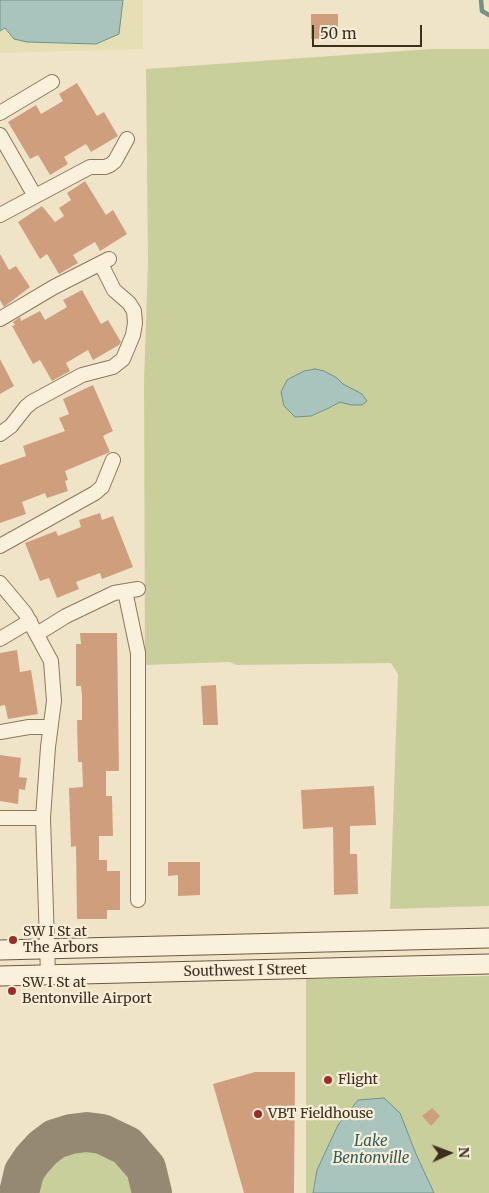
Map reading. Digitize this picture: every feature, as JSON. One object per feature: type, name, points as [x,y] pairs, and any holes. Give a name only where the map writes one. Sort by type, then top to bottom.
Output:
[{"type":"main road","name":"Southwest I Street","points":[[0,950],[489,938]]},
{"type":"main road","name":"Southwest I Street","points":[[0,976],[489,964]]},
{"type":"street","points":[[0,113],[52,82]]},
{"type":"street","points":[[0,135],[35,196]]},
{"type":"street","points":[[0,215],[90,167],[110,165],[115,161],[127,139]]},
{"type":"street","points":[[0,319],[54,287],[105,261],[114,290],[129,303],[134,311],[135,323],[133,335],[123,359],[112,367],[82,375],[32,402],[11,426],[0,434]]},
{"type":"street","points":[[0,546],[95,493],[102,487],[113,460]]},
{"type":"street","points":[[0,583],[30,621],[51,661],[54,701],[50,727],[43,818],[48,975]]},
{"type":"street","points":[[37,634],[66,616],[114,593],[132,590],[138,653],[138,900]]},
{"type":"street","points":[[0,639],[30,621]]},
{"type":"street","points":[[0,732],[29,727],[50,727]]},
{"type":"street","points":[[0,818],[43,818]]},
{"type":"shaded area","points":[[0,0],[143,0],[143,49],[0,53]]},
{"type":"green space","points":[[431,49],[489,49],[489,906],[390,909],[398,674],[391,663],[237,665],[229,662],[145,665],[144,382],[148,262],[146,69]]},
{"type":"green space","points":[[489,976],[489,1193],[306,1193],[306,979]]},
{"type":"green space","points":[[78,1145],[95,1145],[111,1150],[125,1160],[136,1176],[140,1193],[32,1193],[37,1174],[47,1160],[61,1150]]},
{"type":"water","points":[[0,0],[123,0],[119,34],[96,44],[27,42],[14,39],[5,28],[0,31]]},
{"type":"water","points":[[315,369],[324,371],[337,378],[343,384],[362,394],[367,401],[362,405],[340,402],[311,416],[295,417],[284,406],[281,392],[287,380],[304,371]]},
{"type":"water","name":"Lake Bentonville","points":[[384,1098],[400,1113],[434,1193],[313,1193],[317,1170],[338,1125],[358,1100]]},
{"type":"building","points":[[311,14],[338,14],[338,38],[311,39]]},
{"type":"building","points":[[77,83],[97,116],[104,112],[118,136],[91,152],[86,144],[64,157],[68,164],[50,175],[38,155],[30,159],[8,122],[36,105],[41,114],[63,101],[59,94]]},
{"type":"building","points":[[85,181],[106,215],[113,210],[127,234],[100,251],[95,242],[73,255],[78,263],[59,274],[47,254],[40,259],[18,222],[42,206],[55,222],[64,216],[59,208],[71,200],[67,193]]},
{"type":"building","points":[[0,254],[9,270],[16,266],[30,287],[4,307],[0,300]]},
{"type":"building","points":[[82,290],[101,324],[108,320],[121,342],[93,360],[88,350],[66,363],[70,371],[52,381],[40,360],[33,364],[12,326],[15,325],[13,322],[20,317],[21,321],[40,311],[45,320],[67,307],[63,300]]},
{"type":"building","points":[[0,359],[14,386],[0,394]]},
{"type":"building","points":[[93,385],[113,431],[103,436],[110,452],[65,471],[68,480],[65,481],[68,491],[47,498],[45,493],[22,502],[26,514],[0,523],[0,465],[26,456],[23,446],[65,431],[59,418],[69,414],[63,399]]},
{"type":"building","points":[[100,513],[102,520],[113,516],[133,567],[102,579],[100,573],[76,582],[79,589],[57,598],[49,578],[40,581],[25,543],[56,531],[58,536],[81,527],[79,520]]},
{"type":"building","points":[[80,633],[117,633],[119,771],[106,771],[106,796],[112,796],[113,836],[99,836],[99,860],[107,860],[107,871],[120,871],[120,910],[107,910],[107,919],[77,919],[76,846],[71,847],[69,788],[83,787],[82,762],[78,762],[77,720],[82,720],[82,695],[81,686],[76,686],[76,644],[81,644]]},
{"type":"building","points":[[17,650],[20,672],[31,670],[38,714],[8,719],[5,705],[0,706],[0,653]]},
{"type":"building","points":[[216,685],[218,725],[203,725],[201,686]]},
{"type":"building","points":[[0,755],[21,758],[19,777],[27,778],[25,790],[19,789],[18,804],[0,801]]},
{"type":"building","points":[[374,786],[376,825],[350,826],[350,854],[357,854],[358,894],[334,895],[333,827],[303,829],[301,790]]},
{"type":"building","points":[[168,862],[200,862],[200,895],[178,896],[178,875],[168,876]]},
{"type":"building","name":"VBT Fieldhouse","points":[[255,1072],[295,1072],[294,1193],[244,1193],[213,1084]]},
{"type":"building","points":[[432,1108],[440,1116],[431,1126],[422,1116]]},
{"type":"waterway","points":[[481,0],[482,11],[489,15]]},
{"type":"taxiway","points":[[19,1193],[24,1172],[43,1148],[55,1139],[87,1132],[102,1134],[127,1146],[146,1168],[152,1193]]},
{"type":"place","name":"SW I St at The Arbors","points":[[13,940]]},
{"type":"place","name":"SW I St at Bentonville Airport","points":[[12,991]]},
{"type":"place","name":"Flight","points":[[328,1080]]},
{"type":"place","name":"VBT Fieldhouse","points":[[258,1114]]}]
